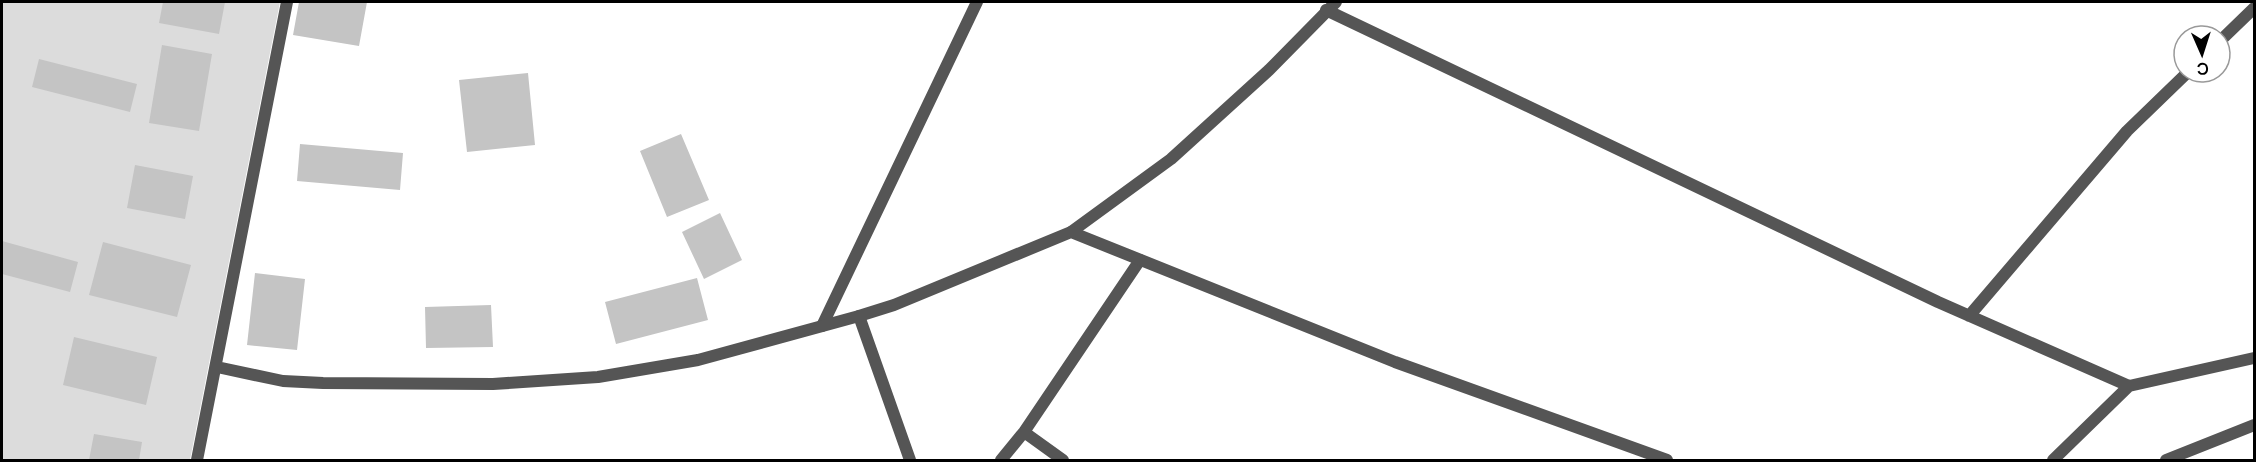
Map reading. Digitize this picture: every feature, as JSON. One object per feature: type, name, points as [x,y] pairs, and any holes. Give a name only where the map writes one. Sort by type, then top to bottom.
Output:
[{"type":"street","points":[[198,460],[286,2]]},
{"type":"street","points":[[822,326],[977,2]]},
{"type":"street","points":[[217,367],[282,381],[494,384],[598,376],[698,360],[894,305],[1071,232],[1171,159],[1269,70],[1331,6],[1969,316],[2129,386]]},
{"type":"street","points":[[2232,30],[2254,8]]},
{"type":"street","points":[[1969,316],[2127,131],[2176,84]]},
{"type":"street","points":[[1071,232],[1395,362],[1667,460]]},
{"type":"street","points":[[1001,460],[1024,432],[1140,260]]},
{"type":"street","points":[[859,316],[910,460]]},
{"type":"street","points":[[2052,460],[2129,386],[2254,358]]},
{"type":"street","points":[[2166,460],[2254,425]]},
{"type":"street","points":[[1024,432],[1063,460]]},
{"type":"shaded area","points":[[2,2],[280,2],[190,460],[2,460]]},
{"type":"building","points":[[163,2],[225,2],[219,34],[159,23]]},
{"type":"building","points":[[299,2],[367,2],[359,46],[293,35]]},
{"type":"building","points":[[162,45],[212,54],[199,131],[149,123]]},
{"type":"building","points":[[39,59],[137,84],[130,112],[32,87]]},
{"type":"building","points":[[528,73],[535,145],[467,152],[459,80]]},
{"type":"building","points":[[681,134],[709,200],[667,217],[640,151]]},
{"type":"building","points":[[300,144],[403,153],[400,190],[297,181]]},
{"type":"building","points":[[135,165],[193,176],[185,219],[127,208]]},
{"type":"building","points":[[720,213],[742,260],[704,279],[682,232]]},
{"type":"building","points":[[2,241],[78,262],[70,292],[2,274]]},
{"type":"building","points":[[103,242],[191,265],[177,317],[89,295]]},
{"type":"building","points":[[255,273],[305,279],[297,350],[247,345]]},
{"type":"building","points":[[697,278],[708,320],[616,344],[605,302]]},
{"type":"building","points":[[491,305],[493,347],[426,348],[425,307]]},
{"type":"building","points":[[74,337],[157,357],[146,405],[63,385]]},
{"type":"building","points":[[94,434],[142,442],[139,460],[89,460]]}]
